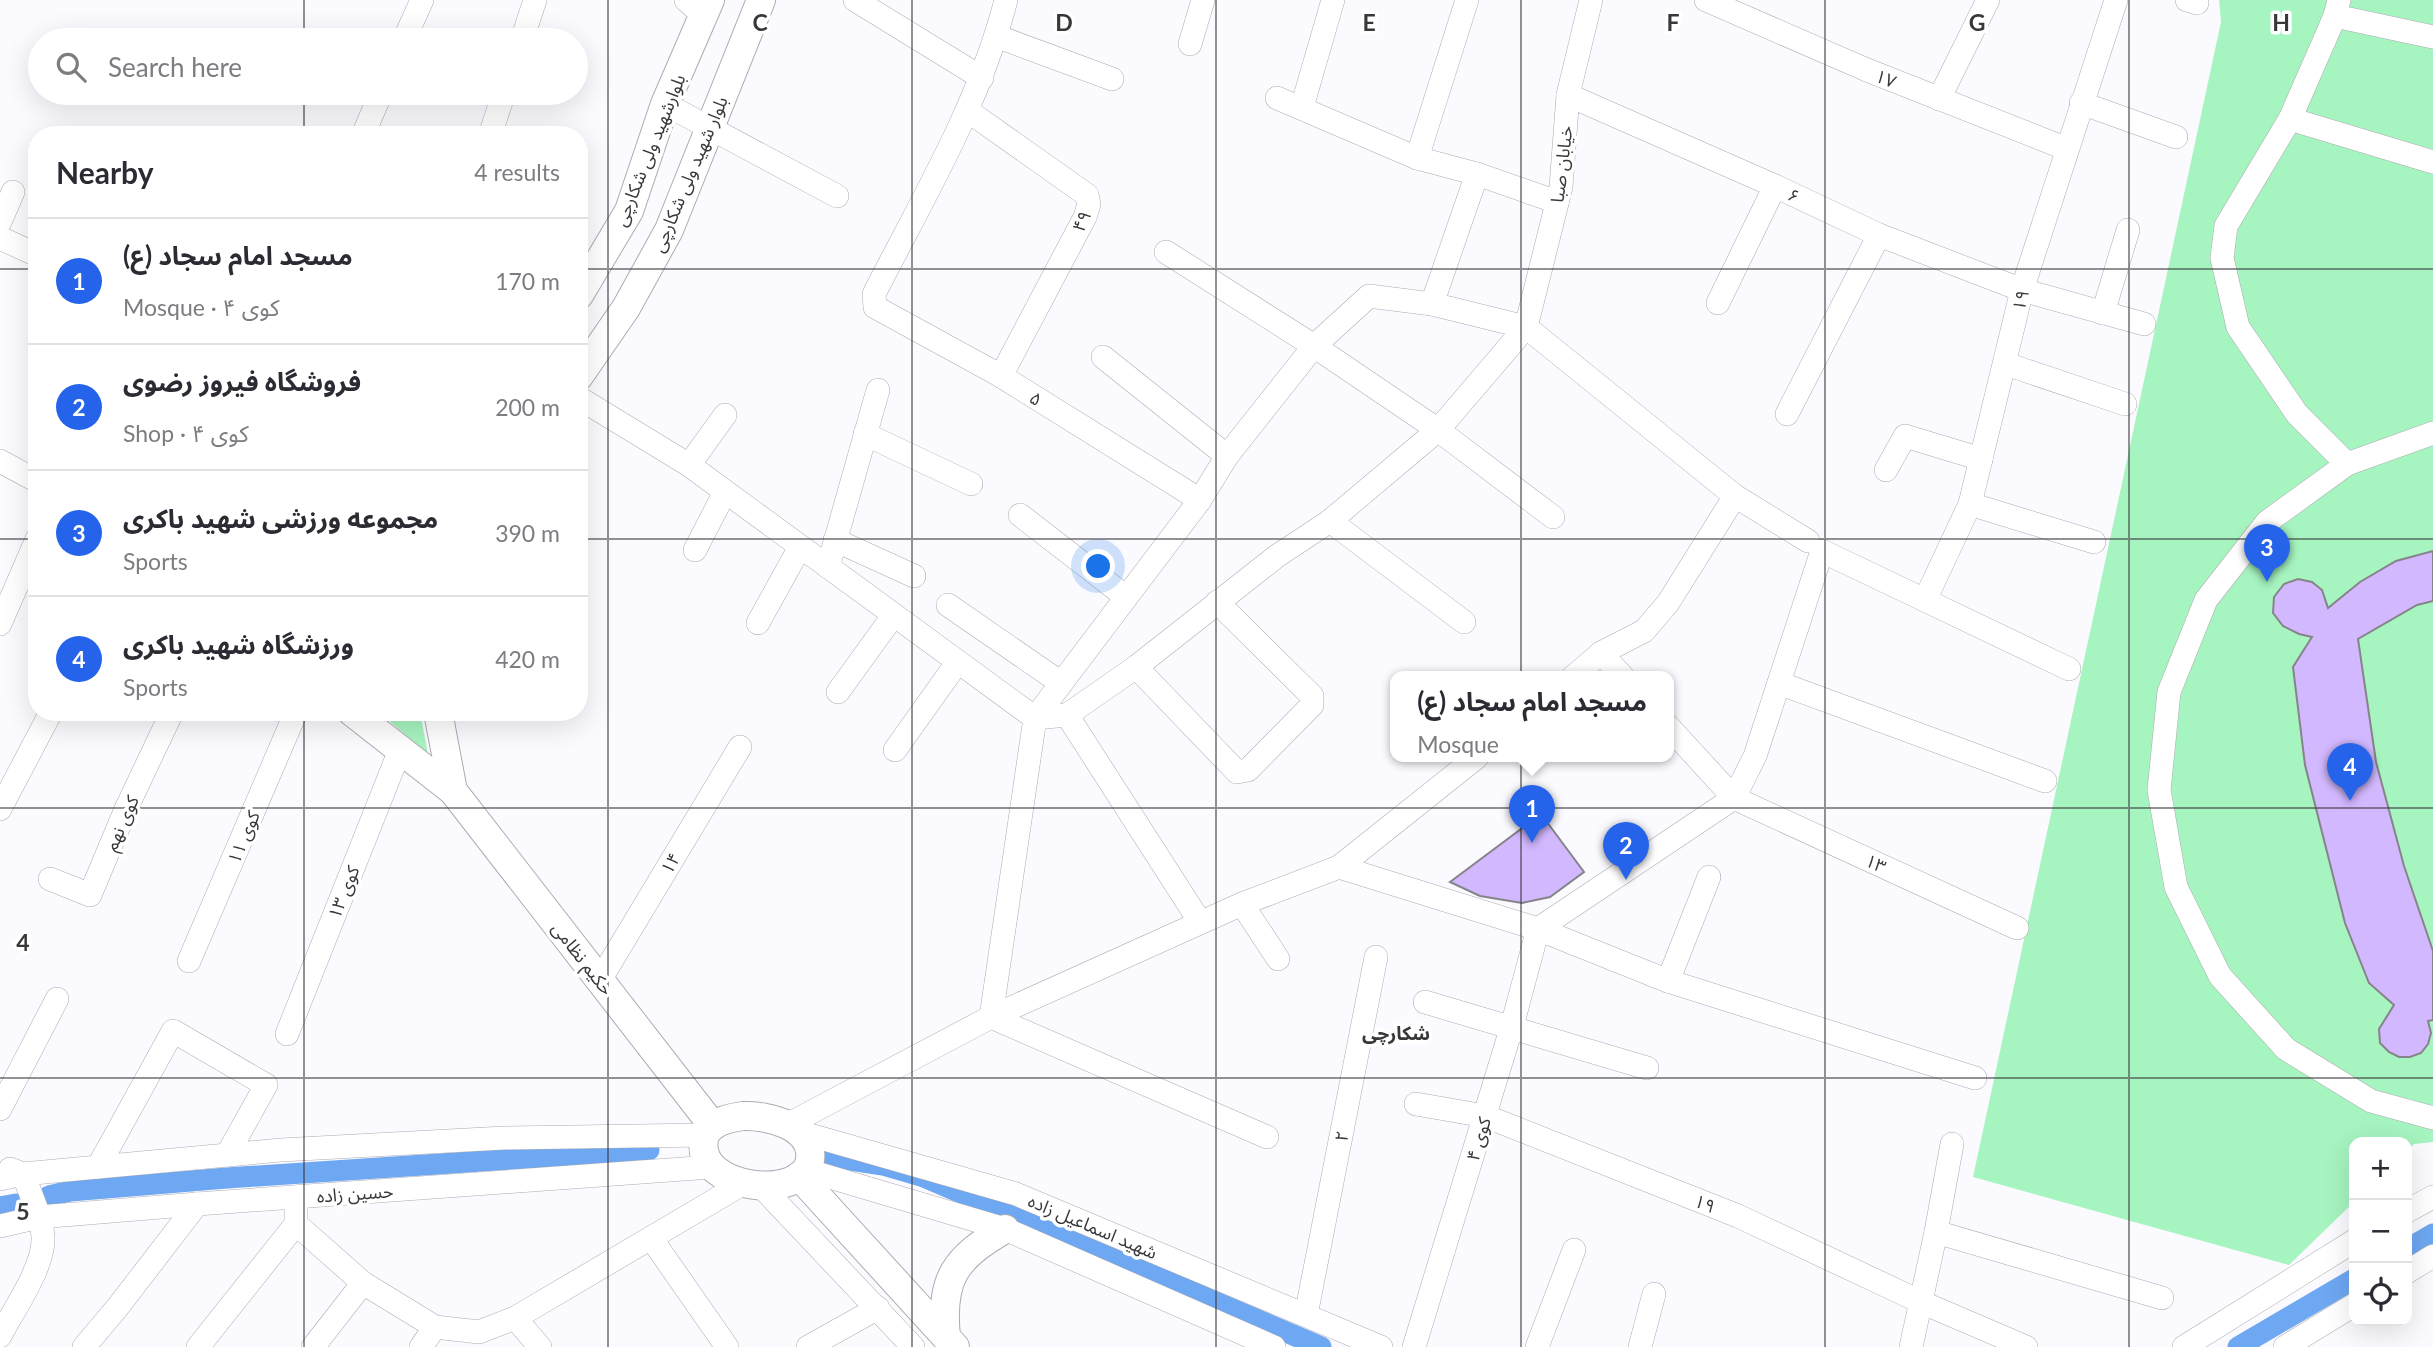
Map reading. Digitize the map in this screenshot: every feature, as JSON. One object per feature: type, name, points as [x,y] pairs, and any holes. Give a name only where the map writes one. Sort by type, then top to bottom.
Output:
[{"type":"main road","name":"بلوار شهید ولی شکارچی","points":[[588,363],[625,309],[669,230],[761,0]]},
{"type":"main road","name":"بلوارشهید ولی شکارچی","points":[[588,280],[629,211],[700,5]]},
{"type":"main road","name":"حکیم نظامی","points":[[363,721],[453,791],[600,980],[709,1131]]},
{"type":"main road","name":"حکیم نظامی","points":[[440,721],[453,791]]},
{"type":"main road","points":[[767,1117],[792,1128],[808,1145],[810,1160],[803,1173],[782,1184],[751,1183],[718,1173],[704,1154],[709,1131],[732,1118],[767,1117]]},
{"type":"main road","points":[[803,1173],[951,1342]]},
{"type":"main road","points":[[951,1342],[943,1308],[950,1281],[962,1261],[978,1244],[1005,1228]]},
{"type":"street","points":[[409,28],[422,0]]},
{"type":"street","points":[[526,28],[535,0]]},
{"type":"street","points":[[855,0],[982,78]]},
{"type":"street","points":[[968,111],[982,78],[1006,0]]},
{"type":"street","points":[[1190,44],[1203,0]]},
{"type":"street","points":[[1302,107],[1333,0]]},
{"type":"street","points":[[1417,158],[1467,0]]},
{"type":"street","name":"خیابان صبا","points":[[1526,327],[1561,187],[1568,95],[1591,0]]},
{"type":"street","name":"۱۷","points":[[1706,0],[1939,99],[2067,149]]},
{"type":"street","points":[[1939,99],[1988,0]]},
{"type":"street","name":"۱۹","points":[[1925,600],[1970,504],[2022,290],[2116,0]]},
{"type":"street","points":[[2347,464],[2297,414],[2238,327],[2222,258],[2226,226],[2290,119],[2337,8],[2433,37]]},
{"type":"street","points":[[996,36],[1112,79]]},
{"type":"street","name":"۶","points":[[1568,95],[1775,186],[1879,236],[2022,290],[2144,324]]},
{"type":"street","points":[[1277,98],[1417,158],[1476,174],[1557,202]]},
{"type":"street","points":[[2081,103],[2176,137]]},
{"type":"street","points":[[665,104],[837,196]]},
{"type":"street","points":[[367,126],[376,105]]},
{"type":"street","points":[[493,126],[500,105]]},
{"type":"street","name":"۵","points":[[968,111],[872,299],[875,307],[1001,376],[1200,500]]},
{"type":"street","name":"۴۹","points":[[968,111],[1087,195],[1089,204],[1085,217],[1001,376]]},
{"type":"street","points":[[2290,119],[2433,162]]},
{"type":"street","points":[[1432,304],[1476,174]]},
{"type":"street","points":[[1718,303],[1775,186]]},
{"type":"street","points":[[0,222],[13,192]]},
{"type":"street","points":[[2103,313],[2128,230]]},
{"type":"street","points":[[1787,414],[1879,236]]},
{"type":"street","points":[[0,237],[28,251]]},
{"type":"street","points":[[1166,252],[1314,346],[1438,430],[1553,517]]},
{"type":"street","points":[[991,1017],[1035,718],[1200,500],[1227,456],[1314,346],[1369,296],[1432,304],[1526,327],[1735,496],[1808,541]]},
{"type":"street","points":[[588,403],[689,465],[1035,718],[1068,715],[1136,667],[1277,556],[1330,521],[1438,430],[1526,327]]},
{"type":"street","points":[[1103,357],[1227,456]]},
{"type":"street","points":[[2006,364],[2125,404]]},
{"type":"street","points":[[828,567],[878,390]]},
{"type":"street","points":[[689,465],[724,415]]},
{"type":"street","points":[[2433,433],[2347,464],[2267,522],[2206,600],[2169,692],[2159,790],[2176,887],[2220,976],[2287,1049],[2371,1101],[2433,1118]]},
{"type":"street","points":[[865,434],[971,484]]},
{"type":"street","points":[[1886,470],[1905,436],[1981,459]]},
{"type":"street","points":[[0,461],[28,476]]},
{"type":"street","points":[[695,550],[725,492]]},
{"type":"street","points":[[1580,671],[1601,653],[1644,631],[1668,603],[1735,496]]},
{"type":"street","points":[[1970,504],[2094,542]]},
{"type":"street","points":[[1020,515],[1126,597]]},
{"type":"street","points":[[1330,521],[1464,622]]},
{"type":"street","points":[[835,540],[914,576]]},
{"type":"street","points":[[758,622],[800,547]]},
{"type":"street","points":[[1538,929],[1734,798],[1755,756],[1822,551],[2069,668]]},
{"type":"street","points":[[0,624],[28,560]]},
{"type":"street","points":[[1136,667],[1237,772],[1248,770],[1312,705],[1312,696],[1217,602]]},
{"type":"street","points":[[948,605],[1061,683]]},
{"type":"street","points":[[838,692],[893,616]]},
{"type":"street","points":[[1601,653],[1618,671]]},
{"type":"street","points":[[895,750],[957,663]]},
{"type":"street","points":[[1779,683],[2045,780]]},
{"type":"street","points":[[1068,715],[1200,922]]},
{"type":"street","points":[[0,809],[46,721]]},
{"type":"street","name":"کوی نهم","points":[[50,879],[90,895],[126,809],[168,721]]},
{"type":"street","name":"کوی ۱۱","points":[[189,961],[292,721]]},
{"type":"street","points":[[1674,733],[1734,798]]},
{"type":"street","name":"۱۴","points":[[600,980],[740,747]]},
{"type":"street","name":"کوی ۱۳","points":[[287,1034],[400,750]]},
{"type":"street","points":[[792,1128],[991,1017],[1200,922],[1339,867],[1471,762]]},
{"type":"street","name":"۱۳","points":[[1734,798],[2017,928]]},
{"type":"street","points":[[1339,867],[1538,929],[1668,981],[1975,1078]]},
{"type":"street","points":[[1668,981],[1709,877]]},
{"type":"street","points":[[1242,904],[1278,959]]},
{"type":"street","name":"کوی ۴","points":[[1414,1347],[1512,1026],[1538,929]]},
{"type":"street","name":"۲","points":[[1306,1315],[1376,957]]},
{"type":"street","points":[[0,1109],[57,999]]},
{"type":"street","points":[[1425,1002],[1647,1068]]},
{"type":"street","points":[[991,1017],[1267,1137]]},
{"type":"street","points":[[98,1167],[173,1031],[266,1085],[227,1155]]},
{"type":"street","name":"۱۹","points":[[1416,1104],[1485,1116],[1738,1216],[1921,1302],[2026,1347]]},
{"type":"street","name":"شهید اسماعیل زاده","points":[[792,1128],[1016,1194],[1381,1347]]},
{"type":"street","points":[[0,1179],[23,1174],[227,1155],[504,1138],[709,1131]]},
{"type":"street","points":[[1910,1347],[1936,1233],[1952,1144]]},
{"type":"street","points":[[0,1165],[23,1174],[39,1217],[43,1238],[39,1262],[0,1336]]},
{"type":"street","name":"حسین زاده","points":[[0,1226],[39,1217],[711,1167]]},
{"type":"street","points":[[803,1173],[1005,1228],[1273,1347]]},
{"type":"street","points":[[296,1224],[363,1283],[435,1327],[475,1339],[751,1183],[878,1308],[913,1347]]},
{"type":"street","points":[[198,1347],[296,1224],[296,1197]]},
{"type":"street","points":[[2412,1208],[2433,1197]]},
{"type":"street","points":[[84,1347],[197,1204]]},
{"type":"street","points":[[1936,1233],[2162,1298]]},
{"type":"street","points":[[650,1238],[727,1347]]},
{"type":"street","points":[[2184,1347],[2349,1244]]},
{"type":"street","points":[[1537,1347],[1574,1250]]},
{"type":"street","points":[[2412,1269],[2433,1256]]},
{"type":"street","points":[[313,1347],[363,1283]]},
{"type":"street","points":[[1640,1347],[1654,1294]]},
{"type":"street","points":[[808,1347],[878,1308]]},
{"type":"street","points":[[2285,1347],[2309,1340],[2349,1308]]},
{"type":"street","points":[[515,1318],[541,1347]]},
{"type":"street","points":[[421,1347],[435,1327]]},
{"type":"green space","points":[[2219,0],[2433,0],[2433,1142],[2412,1146],[2412,1137],[2349,1137],[2349,1207],[2289,1265],[1973,1177],[2221,22]]},
{"type":"green space","points":[[390,721],[422,721],[428,754]]},
{"type":"building","points":[[2433,551],[2433,601],[2417,605],[2358,639],[2376,762],[2404,866],[2433,951],[2433,1020],[2428,1021],[2431,1033],[2428,1044],[2421,1053],[2399,1057],[2380,1043],[2379,1029],[2394,1005],[2369,983],[2345,923],[2305,765],[2293,667],[2312,637],[2283,626],[2273,613],[2274,597],[2284,584],[2298,579],[2312,582],[2322,590],[2328,608],[2360,582],[2396,561]]},
{"type":"building","points":[[1541,814],[1584,872],[1550,897],[1522,903],[1480,896],[1450,882]]},
{"type":"waterway","points":[[49,1196],[70,1191],[227,1178],[649,1150]]},
{"type":"waterway","points":[[818,1155],[883,1165],[924,1177],[1321,1347]]},
{"type":"waterway","points":[[0,1207],[16,1204]]},
{"type":"waterway","points":[[2412,1246],[2433,1234]]},
{"type":"waterway","points":[[2238,1347],[2349,1282]]},
{"type":"place","name":"مجموعه ورزشی شهید باکری","points":[[2267,582]]},
{"type":"place","name":"ورزشگاه شهید باکری","points":[[2350,801]]},
{"type":"place","name":"مسجد امام سجاد (ع)","points":[[1532,843]]},
{"type":"place","name":"فروشگاه فیروز رضوی","points":[[1626,880]]},
{"type":"district","name":"شکارچی","points":[[1396,1032]]}]
